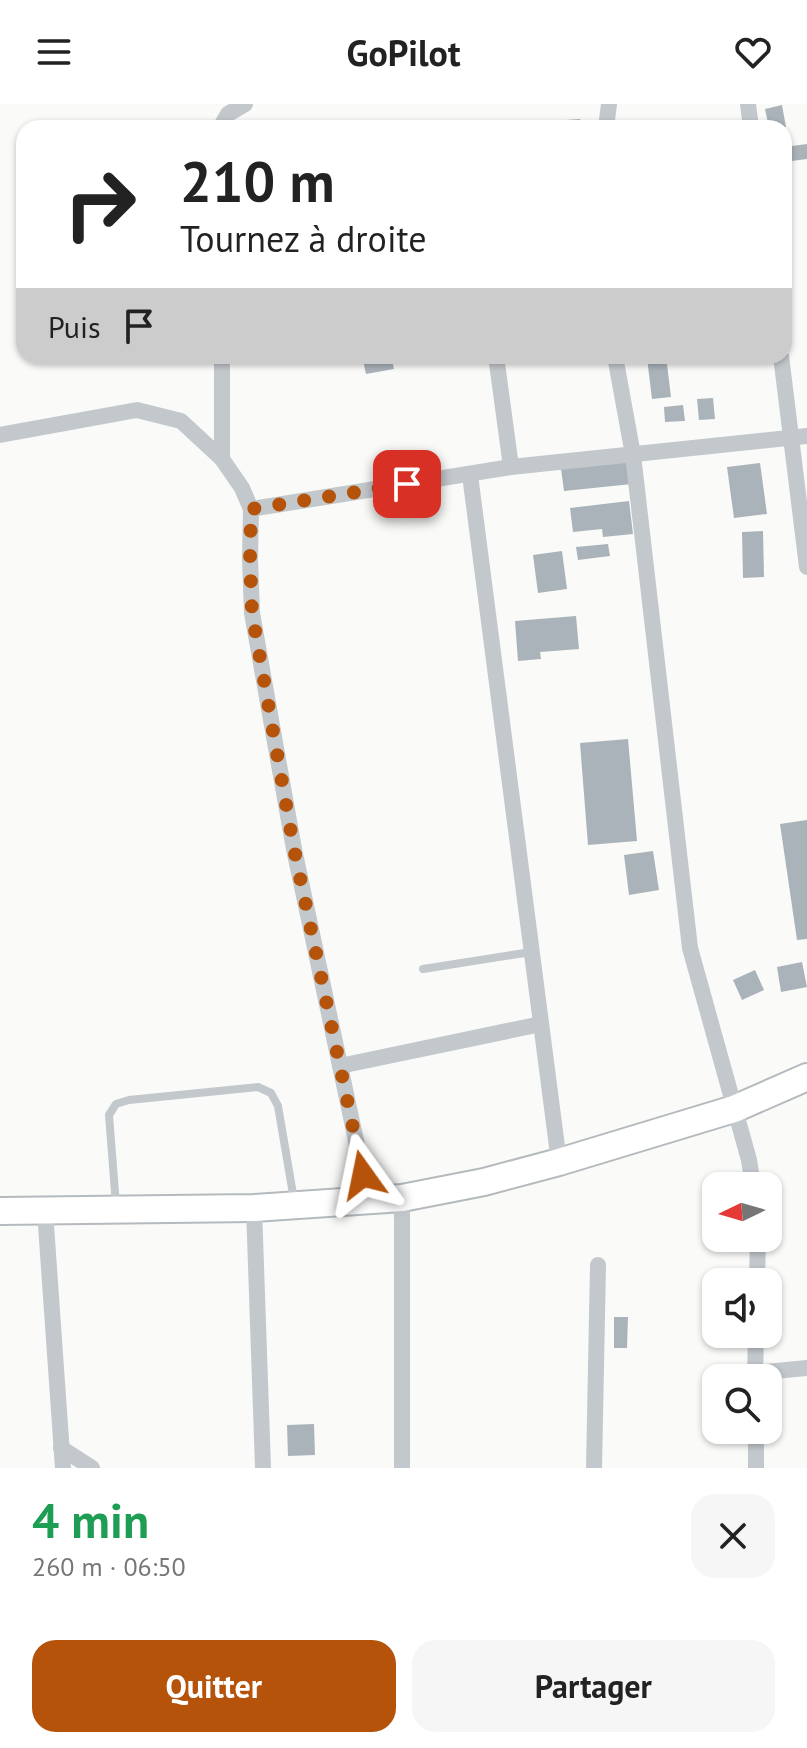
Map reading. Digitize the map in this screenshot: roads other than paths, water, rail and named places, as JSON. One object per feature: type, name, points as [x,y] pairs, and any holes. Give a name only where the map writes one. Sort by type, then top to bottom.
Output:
[{"type":"main road","points":[[0,1211],[254,1208],[402,1198],[484,1182],[559,1162],[734,1109],[807,1077]]},
{"type":"street","points":[[225,120],[228,114],[245,104]]},
{"type":"street","points":[[222,364],[222,459]]},
{"type":"street","points":[[497,364],[511,467]]},
{"type":"street","points":[[616,364],[633,455],[690,948],[751,1172]]},
{"type":"street","points":[[783,364],[799,436],[807,567]]},
{"type":"street","points":[[0,435],[137,410],[181,421],[222,459],[242,488],[251,509],[252,613],[294,849],[369,1202]]},
{"type":"street","points":[[251,509],[511,467],[799,436]]},
{"type":"street","points":[[470,475],[559,1162]]},
{"type":"street","points":[[340,1066],[541,1024]]},
{"type":"street","points":[[402,1198],[402,1468]]},
{"type":"street","points":[[254,1208],[263,1468]]},
{"type":"street","points":[[45,1211],[63,1468]]},
{"type":"street","points":[[594,1468],[598,1265]]},
{"type":"street","points":[[782,1371],[807,1368]]},
{"type":"street","points":[[756,1444],[756,1468]]},
{"type":"street","points":[[61,1448],[92,1468]]},
{"type":"lane","points":[[423,969],[531,952]]},
{"type":"lane","points":[[117,1210],[109,1115],[116,1104],[129,1100],[258,1087],[271,1093],[278,1106],[295,1205]]}]
